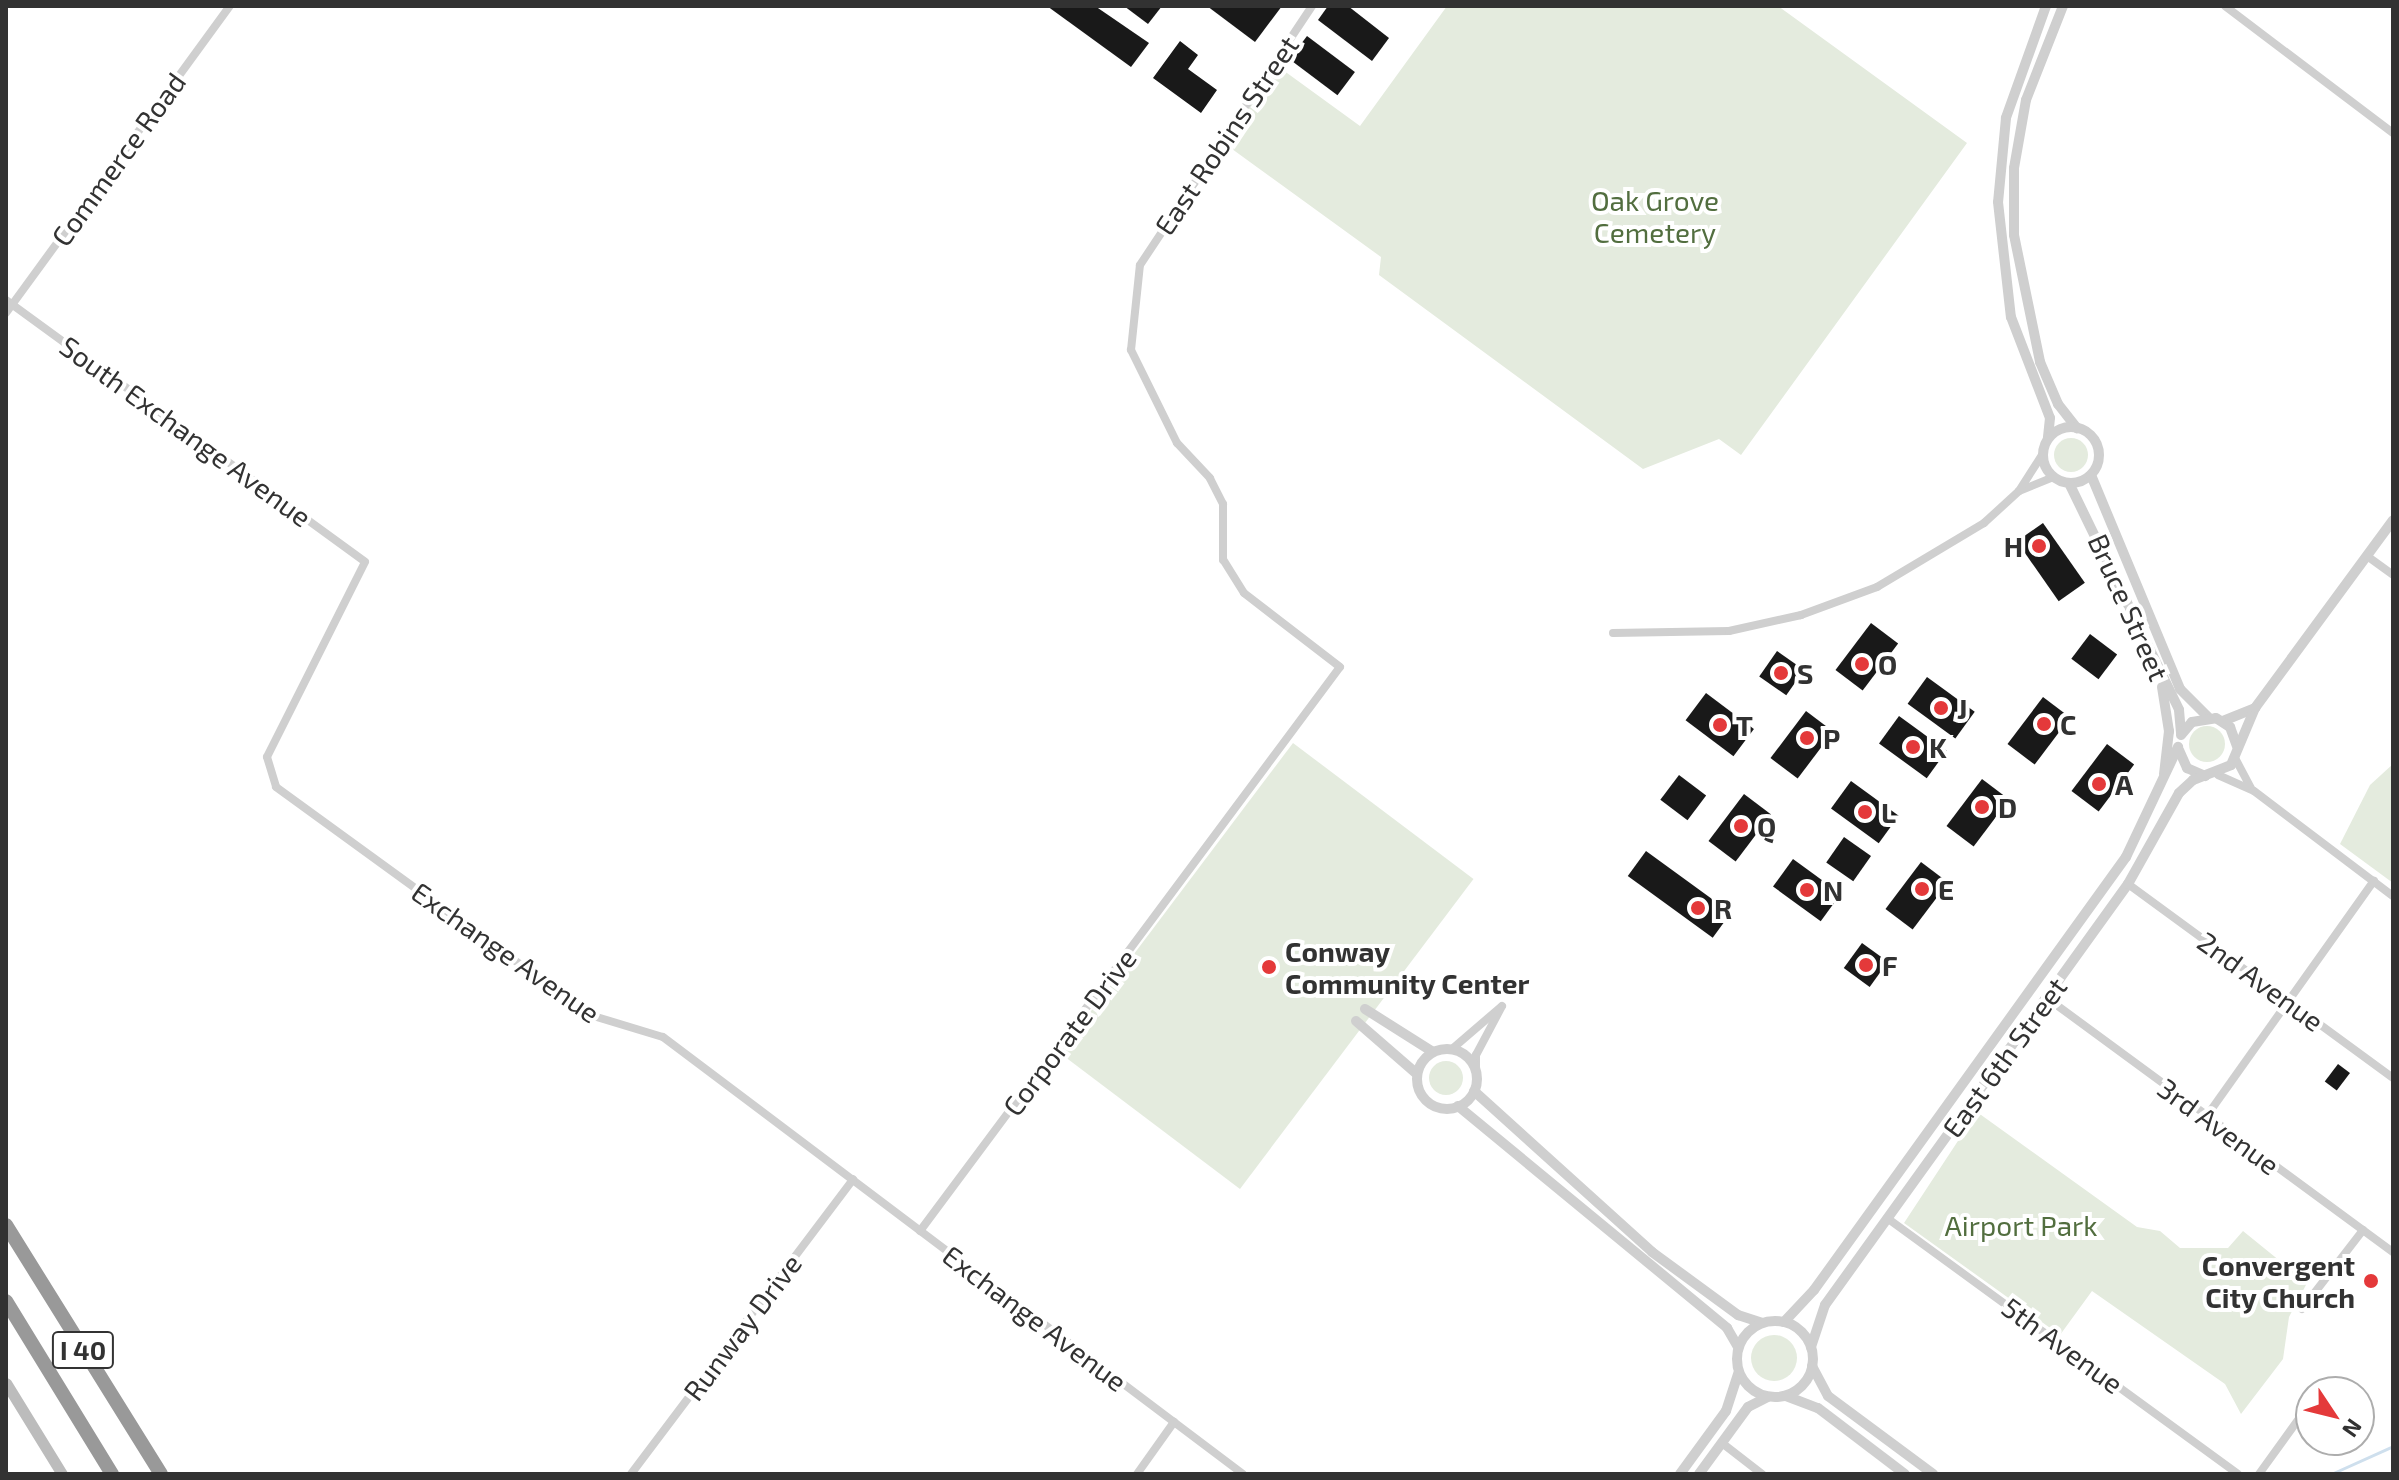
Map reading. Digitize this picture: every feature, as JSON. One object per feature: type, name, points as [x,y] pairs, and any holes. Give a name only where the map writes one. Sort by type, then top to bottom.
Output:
[{"type":"highway","name":"I 40","points":[[6,1225],[161,1474]]},
{"type":"highway","name":"I 40","points":[[6,1301],[112,1474]]},
{"type":"main road","points":[[6,1383],[62,1474]]},
{"type":"street","name":"Commerce Road","points":[[8,306],[230,6]]},
{"type":"street","name":"East Robins Street","points":[[1140,265],[1312,6]]},
{"type":"street","points":[[2019,491],[2042,455],[2050,418],[2021,352],[2004,285],[1998,202],[2006,118],[2046,6]]},
{"type":"street","points":[[2006,118],[2018,108],[2063,6]]},
{"type":"street","points":[[2225,6],[2393,133]]},
{"type":"street","points":[[2014,168],[2037,62]]},
{"type":"street","points":[[2006,118],[2014,128],[2014,235],[2029,326],[2058,404],[2099,451],[2091,475],[2069,483],[2053,477],[2042,455]]},
{"type":"street","name":"Corporate Drive","points":[[920,1231],[1340,667],[1244,593],[1223,560],[1223,504],[1210,478],[1177,443],[1131,350],[1140,265]]},
{"type":"street","name":"South Exchange Avenue","points":[[8,306],[365,562]]},
{"type":"street","points":[[2048,438],[2077,428]]},
{"type":"street","name":"Bruce Street","points":[[2091,475],[2180,689],[2208,717]]},
{"type":"street","points":[[1613,633],[1729,631],[1840,602],[1938,554],[2019,491],[2053,477]]},
{"type":"street","name":"Bruce Street","points":[[2069,483],[2084,505],[2162,685],[2179,710],[2181,733]]},
{"type":"street","points":[[2212,776],[2236,755],[2255,708],[2393,520]]},
{"type":"street","points":[[2367,556],[2393,575]]},
{"type":"street","name":"Exchange Avenue","points":[[365,562],[267,757],[276,787],[590,1015],[663,1037],[1243,1474]]},
{"type":"street","points":[[2157,797],[2169,745],[2162,685]]},
{"type":"street","points":[[2223,721],[2255,708]]},
{"type":"street","points":[[2254,791],[2236,755],[2235,735],[2223,721],[2208,717],[2181,733],[2178,747],[2187,768],[2254,791],[2393,896]]},
{"type":"street","name":"East 6th Street","points":[[1784,1322],[1814,1290],[2113,876],[2157,797],[2178,747]]},
{"type":"street","name":"East 6th Street","points":[[1811,1347],[1825,1305],[2128,884],[2179,793],[2212,776]]},
{"type":"street","points":[[2206,1117],[2374,881]]},
{"type":"street","name":"2nd Avenue","points":[[2128,884],[2393,1078]]},
{"type":"street","name":"3rd Avenue","points":[[2047,998],[2393,1252]]},
{"type":"street","points":[[1356,1021],[1417,1074],[1426,1100],[1443,1108],[1458,1106],[1474,1091],[1476,1055],[1502,1006],[1452,1049],[1433,1052],[1365,1009]]},
{"type":"street","points":[[1452,1049],[1468,1058],[1476,1073]]},
{"type":"street","points":[[1417,1074],[1433,1052]]},
{"type":"street","points":[[1474,1091],[1652,1252],[1738,1315],[1762,1323],[1784,1322],[1811,1347],[1812,1366],[1828,1396],[1933,1474]]},
{"type":"street","points":[[1458,1106],[1727,1328],[1738,1347],[1739,1370],[1726,1411],[1680,1474]]},
{"type":"street","name":"Runway Drive","points":[[631,1474],[853,1179]]},
{"type":"street","name":"5th Avenue","points":[[1887,1218],[2238,1474]]},
{"type":"street","points":[[2302,1309],[2363,1230]]},
{"type":"street","points":[[1738,1347],[1762,1323]]},
{"type":"street","points":[[1784,1396],[1799,1388],[1812,1366]]},
{"type":"street","points":[[1739,1370],[1750,1388],[1818,1408],[1905,1474]]},
{"type":"street","points":[[1699,1474],[1748,1407],[1770,1396]]},
{"type":"street","points":[[1137,1474],[1174,1422]]},
{"type":"street","points":[[2259,1474],[2295,1424]]},
{"type":"street","points":[[1722,1443],[1762,1474]]},
{"type":"green space","name":"Oak Grove Cemetery","points":[[1447,6],[1778,6],[1967,143],[1741,455],[1719,439],[1643,469],[1379,275],[1381,257],[1221,141],[1276,65],[1360,126]]},
{"type":"green space","points":[[2071,438],[2083,443],[2088,455],[2083,467],[2071,472],[2059,467],[2054,455],[2059,443]]},
{"type":"green space","points":[[2207,726],[2219,732],[2225,744],[2219,756],[2207,762],[2195,756],[2189,744],[2195,732]]},
{"type":"green space","name":"Conway Community Center","points":[[1293,743],[1473,879],[1240,1189],[1059,1053]]},
{"type":"green space","points":[[2393,764],[2393,883],[2340,844],[2370,785]]},
{"type":"green space","points":[[1446,1061],[1458,1066],[1463,1078],[1458,1090],[1446,1095],[1434,1090],[1429,1078],[1434,1066]]},
{"type":"green space","name":"Airport Park","points":[[1977,1112],[2137,1227],[2160,1231],[2180,1248],[2228,1248],[2243,1231],[2307,1283],[2289,1317],[2283,1359],[2241,1414],[2225,1384],[2092,1291],[2060,1335],[1904,1223]]},
{"type":"green space","points":[[1774,1335],[1790,1342],[1797,1358],[1790,1374],[1774,1381],[1758,1374],[1751,1358],[1758,1342]]},
{"type":"building","points":[[1047,6],[1095,6],[1149,43],[1131,67]]},
{"type":"building","points":[[1124,6],[1162,6],[1148,24]]},
{"type":"building","points":[[1207,6],[1282,6],[1255,42]]},
{"type":"building","points":[[1328,6],[1348,6],[1389,38],[1372,61],[1318,20]]},
{"type":"building","points":[[1307,36],[1355,72],[1337,95],[1290,59]]},
{"type":"building","points":[[1180,41],[1198,55],[1188,69],[1217,90],[1201,113],[1153,78]]},
{"type":"building","points":[[2043,523],[2085,583],[2059,601],[2017,541]]},
{"type":"building","name":"O","points":[[1871,623],[1898,643],[1863,691],[1835,670]]},
{"type":"building","points":[[2090,634],[2117,654],[2098,679],[2071,659]]},
{"type":"building","name":"S","points":[[1777,651],[1804,670],[1786,695],[1759,676]]},
{"type":"building","name":"J","points":[[1927,677],[1975,712],[1955,738],[1908,704]]},
{"type":"building","name":"T","points":[[1706,693],[1754,729],[1733,756],[1686,720]]},
{"type":"building","name":"C","points":[[2043,697],[2070,717],[2035,765],[2007,744]]},
{"type":"building","name":"P","points":[[1806,711],[1833,731],[1798,779],[1770,758]]},
{"type":"building","name":"K","points":[[1899,716],[1947,751],[1927,778],[1879,744]]},
{"type":"building","name":"A","points":[[2107,744],[2134,764],[2099,812],[2071,791]]},
{"type":"building","points":[[1679,775],[1706,795],[1687,820],[1660,800]]},
{"type":"building","name":"D","points":[[1982,779],[2009,799],[1974,847],[1946,826]]},
{"type":"building","name":"L","points":[[1851,781],[1899,816],[1879,843],[1831,809]]},
{"type":"building","name":"Q","points":[[1744,794],[1771,814],[1736,862],[1708,841]]},
{"type":"building","points":[[1844,837],[1871,856],[1853,881],[1826,862]]},
{"type":"building","points":[[1646,851],[1731,913],[1713,938],[1628,876]]},
{"type":"building","name":"N","points":[[1793,859],[1841,894],[1821,921],[1773,887]]},
{"type":"building","name":"E","points":[[1921,862],[1948,882],[1913,930],[1885,909]]},
{"type":"building","name":"F","points":[[1862,943],[1888,962],[1870,987],[1844,968]]},
{"type":"building","points":[[2338,1064],[2350,1073],[2337,1091],[2325,1082]]},
{"type":"waterway","points":[[2331,1474],[2393,1446]]},
{"type":"place","name":"H","points":[[2039,546]]},
{"type":"place","name":"O","points":[[1862,664]]},
{"type":"place","name":"S","points":[[1781,673]]},
{"type":"place","name":"J","points":[[1941,708]]},
{"type":"place","name":"C","points":[[2044,724]]},
{"type":"place","name":"T","points":[[1720,725]]},
{"type":"place","name":"P","points":[[1807,738]]},
{"type":"place","name":"K","points":[[1913,747]]},
{"type":"place","name":"A","points":[[2099,784]]},
{"type":"place","name":"D","points":[[1982,807]]},
{"type":"place","name":"L","points":[[1865,812]]},
{"type":"place","name":"Q","points":[[1741,826]]},
{"type":"place","name":"E","points":[[1922,889]]},
{"type":"place","name":"N","points":[[1807,890]]},
{"type":"place","name":"R","points":[[1698,908]]},
{"type":"place","name":"F","points":[[1866,965]]},
{"type":"place","name":"Conway Community Center","points":[[1269,967]]},
{"type":"place","name":"Convergent City Church","points":[[2371,1281]]}]
